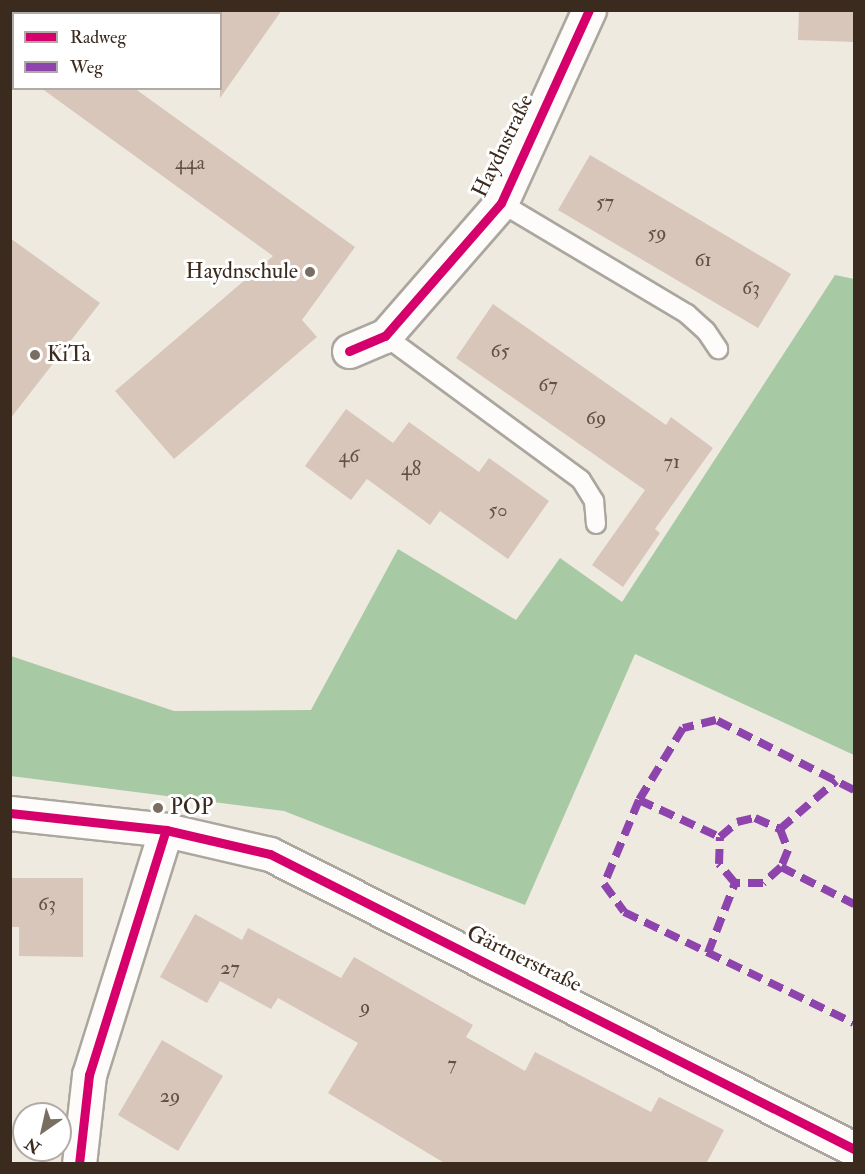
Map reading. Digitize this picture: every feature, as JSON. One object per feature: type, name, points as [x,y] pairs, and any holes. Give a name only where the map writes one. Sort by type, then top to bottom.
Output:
[{"type":"street","name":"Haydnstraße","points":[[349,351],[385,336],[501,202],[589,10]]},
{"type":"street","name":"Gärtnerstraße","points":[[10,813],[166,830],[270,854],[855,1149]]},
{"type":"street","points":[[79,1164],[89,1075],[166,830]]},
{"type":"lane","name":"Haydnstraße","points":[[501,202],[687,315],[706,331],[718,349]]},
{"type":"lane","points":[[385,336],[581,480],[594,501],[596,524]]},
{"type":"green space","points":[[835,275],[854,279],[854,755],[635,654],[525,905],[284,811],[11,776],[11,656],[174,711],[311,710],[398,549],[516,620],[560,558],[622,602]]},
{"type":"building","points":[[220,10],[282,10],[220,98],[220,90],[222,90],[222,12]]},
{"type":"building","points":[[799,10],[855,10],[855,42],[798,40]]},
{"type":"building","points":[[44,90],[137,90],[355,247],[302,320],[317,337],[174,459],[115,391],[273,256]]},
{"type":"building","points":[[590,155],[791,274],[758,328],[558,210]]},
{"type":"building","name":"KiTa","points":[[10,238],[100,303],[10,419]]},
{"type":"building","points":[[493,304],[666,425],[671,417],[713,448],[655,529],[660,533],[623,587],[592,565],[645,490],[456,358]]},
{"type":"building","points":[[346,409],[393,443],[409,422],[479,472],[489,458],[549,501],[508,559],[440,511],[430,525],[367,479],[351,500],[305,466]]},
{"type":"building","points":[[10,878],[83,878],[83,957],[19,956],[19,927],[10,927]]},
{"type":"building","points":[[195,914],[242,940],[248,928],[341,978],[354,957],[473,1025],[466,1037],[525,1071],[535,1052],[651,1112],[659,1097],[724,1130],[706,1164],[446,1164],[328,1093],[358,1043],[278,998],[271,1009],[220,981],[207,1003],[160,977]]},
{"type":"building","points":[[162,1040],[223,1076],[178,1151],[118,1115]]},
{"type":"marked path","points":[[854,790],[716,720],[683,728],[639,800],[604,884],[624,912],[854,1023]]},
{"type":"marked path","points":[[780,829],[836,781]]},
{"type":"marked path","points":[[639,800],[720,837]]},
{"type":"marked path","points":[[755,818],[780,829],[788,850],[781,867],[763,883],[735,883],[719,864],[720,837],[737,822],[755,818]]},
{"type":"marked path","points":[[781,867],[854,904]]},
{"type":"marked path","points":[[708,953],[735,883]]},
{"type":"cycle path","points":[[349,351],[385,336],[501,203],[589,10]]},
{"type":"cycle path","points":[[10,813],[166,830],[270,854],[854,1149]]},
{"type":"cycle path","points":[[79,1164],[89,1075],[166,830]]},
{"type":"place","name":"Haydnschule","points":[[310,272]]},
{"type":"place","name":"KiTa","points":[[35,355]]},
{"type":"place","name":"POP","points":[[158,808]]}]
